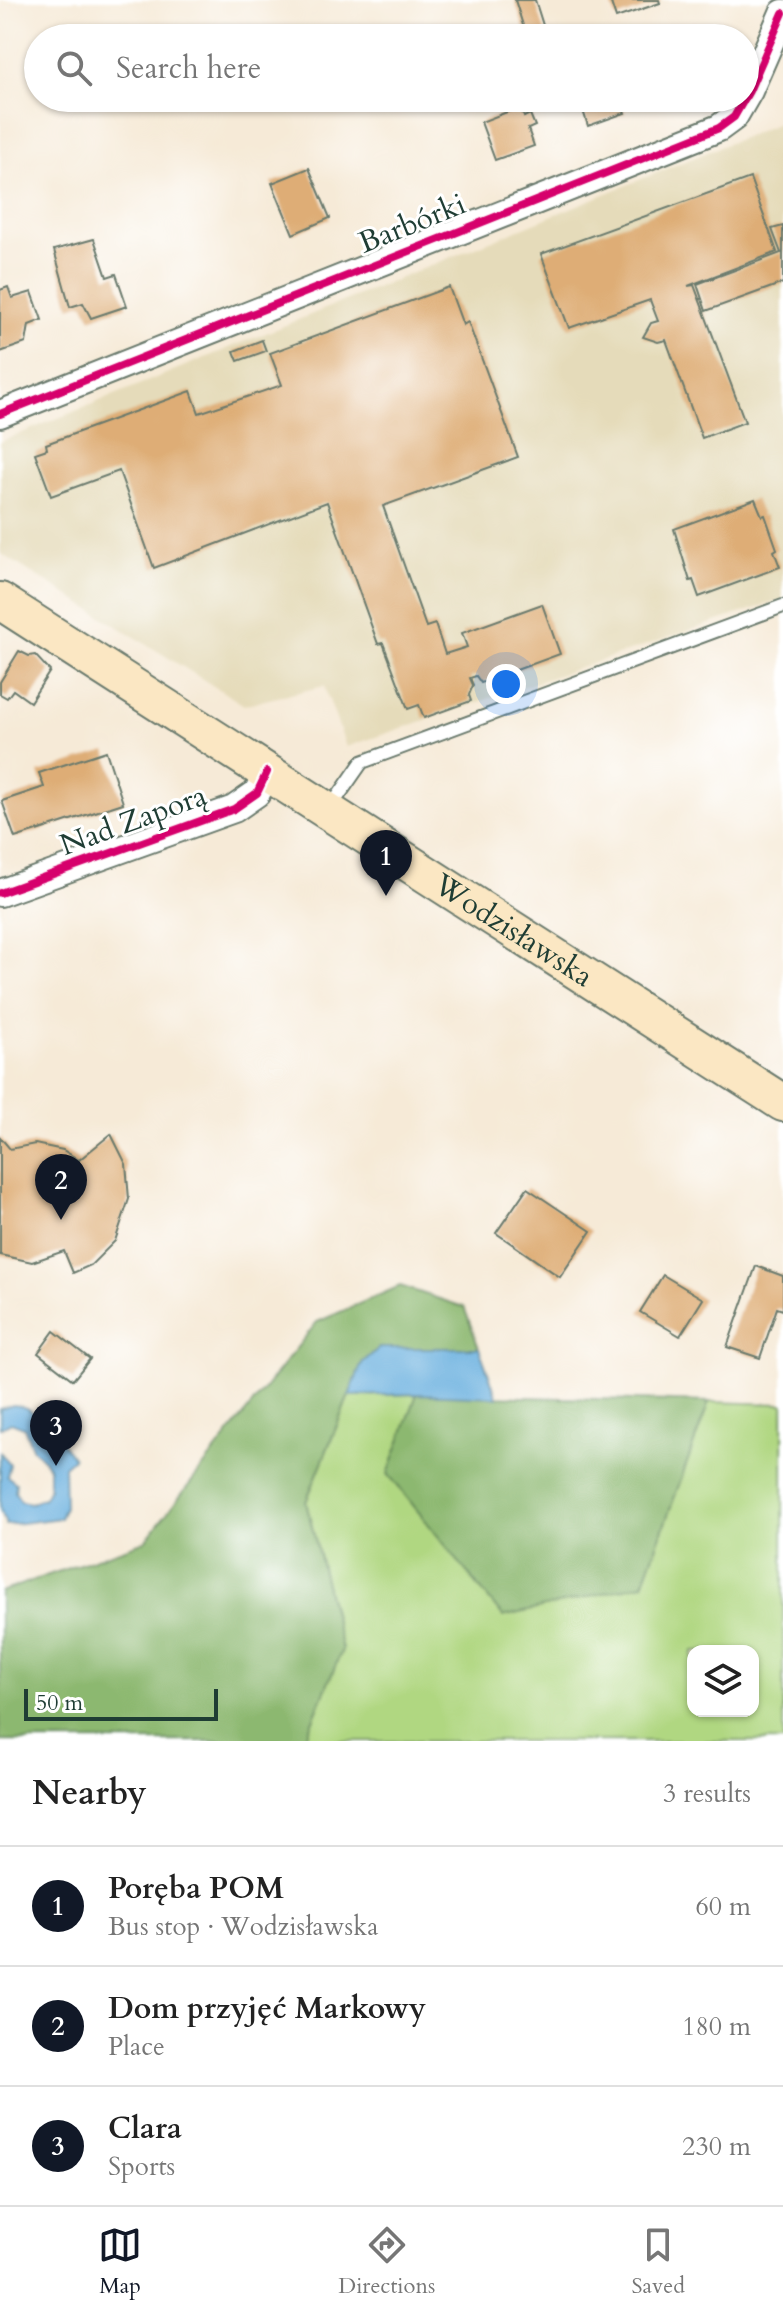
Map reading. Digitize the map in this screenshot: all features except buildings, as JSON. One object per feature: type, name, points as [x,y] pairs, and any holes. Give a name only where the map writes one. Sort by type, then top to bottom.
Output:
[{"type":"main road","name":"Wodzisławska","points":[[0,601],[781,1097]]},
{"type":"street","name":"Barbórki","points":[[759,68],[783,13]]},
{"type":"street","name":"Barbórki","points":[[0,414],[719,128],[737,112]]},
{"type":"street","name":"Nad Zaporą","points":[[0,893],[234,809],[257,793],[267,772]]},
{"type":"lane","points":[[328,811],[362,762],[783,606]]},
{"type":"shaded area","points":[[783,121],[783,599],[346,747],[324,686],[244,705],[0,553],[0,442]]},
{"type":"green space","points":[[400,1286],[464,1307],[479,1348],[379,1348],[362,1363],[306,1502],[342,1650],[304,1741],[0,1741],[0,1592],[145,1541],[317,1322]]},
{"type":"green space","points":[[417,1394],[389,1474],[643,1584],[709,1402],[783,1404],[783,1741],[304,1741],[342,1650],[306,1502],[349,1396]]},
{"type":"green space","points":[[417,1394],[709,1402],[643,1584],[503,1617],[388,1474]]},
{"type":"water","points":[[379,1348],[479,1348],[497,1397],[417,1394],[349,1396],[362,1363]]},
{"type":"water","points":[[13,1405],[33,1413],[41,1423],[49,1445],[59,1439],[73,1458],[64,1466],[65,1507],[60,1518],[6,1525],[0,1509],[0,1452],[10,1465],[7,1476],[16,1483],[15,1492],[21,1501],[31,1503],[44,1498],[49,1488],[49,1468],[33,1449],[24,1427],[11,1422],[0,1428],[0,1409]]},
{"type":"cycle path","points":[[759,68],[783,13]]},
{"type":"cycle path","points":[[0,414],[719,128],[737,112]]},
{"type":"cycle path","points":[[0,893],[234,809],[257,793],[267,772]]},
{"type":"place","name":"Poręba POM","points":[[386,896]]},
{"type":"place","name":"Dom przyjęć Markowy","points":[[61,1220]]},
{"type":"place","name":"Clara","points":[[56,1466]]}]
